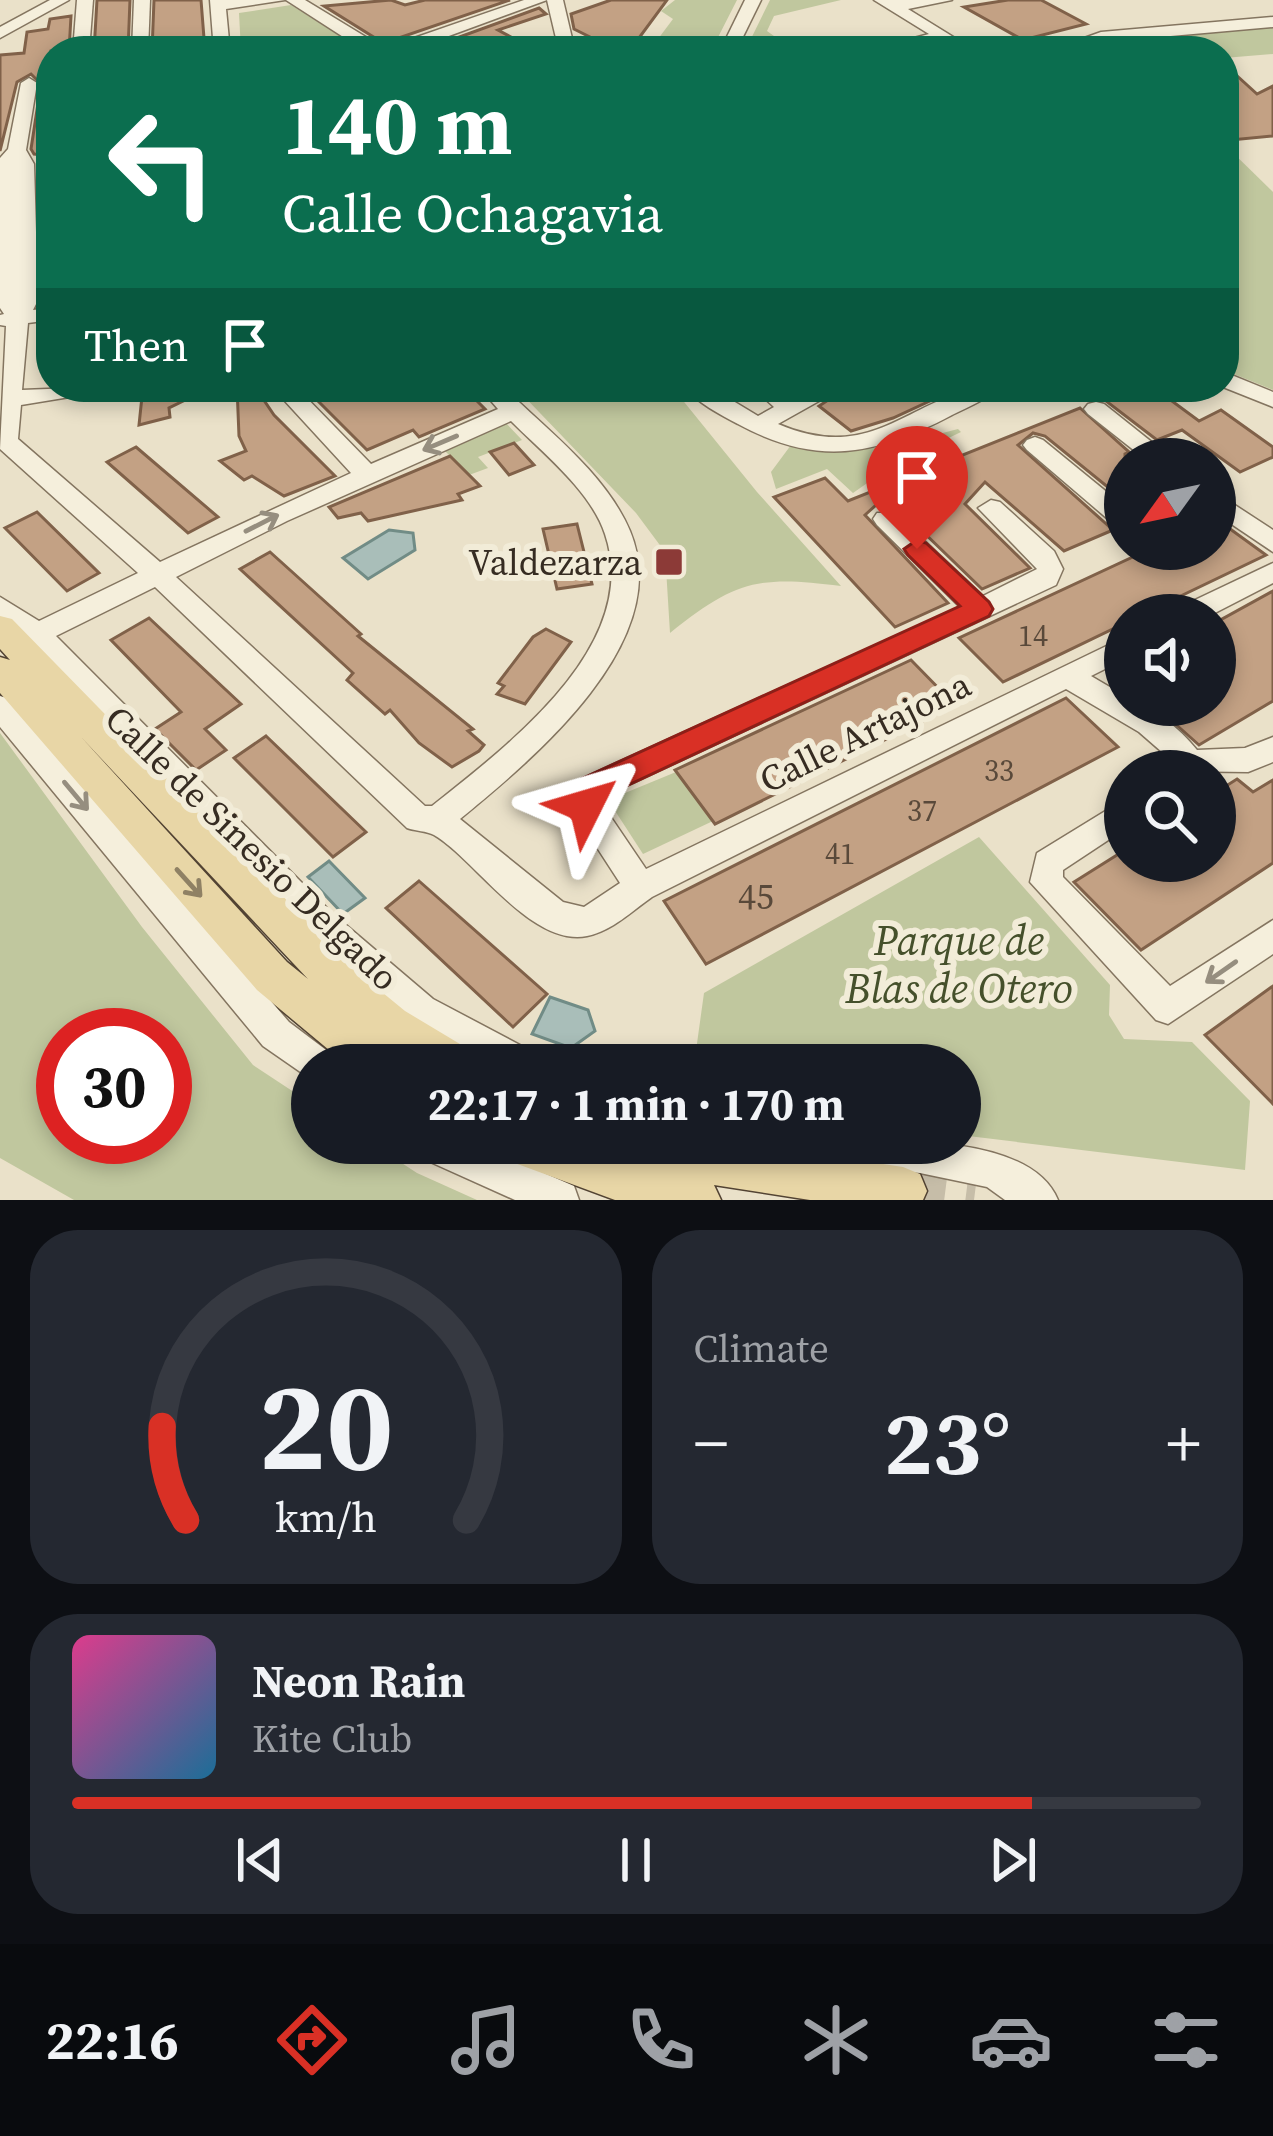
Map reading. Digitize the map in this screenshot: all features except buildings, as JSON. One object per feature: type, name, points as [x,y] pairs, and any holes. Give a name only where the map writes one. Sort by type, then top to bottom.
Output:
[{"type":"main road","name":"Calle de Sinesio Delgado","points":[[18,631],[340,983],[420,1044]]},
{"type":"main road","name":"Calle de Sinesio Delgado","points":[[0,670],[272,976],[355,1044]]},
{"type":"main road","points":[[581,1164],[697,1200]]},
{"type":"main road","points":[[729,1164],[903,1191]]},
{"type":"street","points":[[141,36],[142,0]]},
{"type":"street","points":[[221,36],[218,2],[278,0]]},
{"type":"street","points":[[294,0],[352,36]]},
{"type":"street","points":[[435,36],[539,0]]},
{"type":"street","points":[[555,0],[563,36]]},
{"type":"street","points":[[735,36],[753,0]]},
{"type":"street","points":[[888,3],[944,0]]},
{"type":"street","points":[[0,33],[57,2]]},
{"type":"street","points":[[0,18],[57,2],[84,5],[82,36]]},
{"type":"street","points":[[888,3],[944,36]]},
{"type":"street","points":[[1151,36],[1269,14]]},
{"type":"street","points":[[4,400],[14,388],[7,303],[14,154],[28,83],[36,81]]},
{"type":"street","points":[[0,131],[14,154]]},
{"type":"street","points":[[1239,385],[1273,400]]},
{"type":"street","points":[[4,400],[36,395]]},
{"type":"street","name":"Calle Artajona","points":[[4,400],[6,441],[11,449],[25,455],[159,576],[418,819],[438,819],[565,921],[590,921],[640,887],[1104,658]]},
{"type":"street","points":[[297,402],[366,474]]},
{"type":"street","points":[[438,819],[539,734],[605,644],[626,595],[626,560],[616,527],[505,402]]},
{"type":"street","points":[[720,402],[758,425],[798,439],[866,442],[955,402]]},
{"type":"street","points":[[782,402],[791,409]]},
{"type":"street","points":[[758,425],[804,402]]},
{"type":"street","points":[[1096,409],[1134,438]]},
{"type":"street","points":[[18,631],[159,576],[366,474],[514,411]]},
{"type":"street","points":[[1035,446],[1104,503]]},
{"type":"street","points":[[640,887],[586,806],[592,788],[1047,578],[1050,569],[1045,557],[991,508]]},
{"type":"street","points":[[1236,516],[1273,543]]},
{"type":"street","points":[[886,519],[979,609]]},
{"type":"street","points":[[1230,594],[1273,572]]},
{"type":"street","name":"Calle de Sinesio Delgado","points":[[0,607],[18,631],[321,924],[421,1011],[483,1044]]},
{"type":"street","points":[[1068,676],[1149,724],[1179,750]]},
{"type":"street","points":[[0,707],[291,1045]]},
{"type":"street","points":[[1236,761],[1273,749]]},
{"type":"street","points":[[1104,826],[1048,863],[1046,882],[1168,1009],[1273,935]]},
{"type":"street","points":[[478,1164],[560,1200]]},
{"type":"street","points":[[967,1164],[995,1170],[1039,1200]]},
{"type":"green space","points":[[675,0],[737,0],[719,36],[660,36],[673,19],[661,11]]},
{"type":"green space","points":[[770,0],[841,0],[774,16],[767,31],[774,36],[752,36]]},
{"type":"green space","points":[[291,5],[340,36],[240,36],[239,13]]},
{"type":"green space","points":[[1273,26],[1273,54],[1239,57],[1239,36],[1166,36]]},
{"type":"green space","points":[[1239,159],[1273,192],[1273,390],[1239,376]]},
{"type":"green space","points":[[529,402],[684,402],[841,586],[788,581],[749,586],[712,602],[670,633],[665,552],[636,513]]},
{"type":"green space","points":[[505,422],[522,440],[478,457],[488,468],[469,475],[443,449]]},
{"type":"green space","points":[[961,432],[893,465],[853,493],[827,469],[776,489],[771,472],[791,445],[876,448]]},
{"type":"green space","points":[[0,733],[142,927],[253,1065],[291,1090],[291,1164],[403,1164],[477,1200],[74,1200],[0,1158]]},
{"type":"green space","points":[[676,772],[713,821],[643,854],[608,800]]},
{"type":"green space","name":"Parque de Blas de Otero","points":[[979,837],[1110,985],[1109,1015],[1124,1039],[1192,1042],[1250,1101],[1245,1170],[981,1138],[981,1044],[697,1044],[704,993]]},
{"type":"water","points":[[389,530],[413,533],[415,550],[368,579],[343,558]]},
{"type":"water","points":[[329,861],[365,898],[343,914],[308,877]]},
{"type":"water","points":[[550,997],[588,1010],[595,1031],[577,1044],[560,1044],[532,1034]]},
{"type":"tunnel","points":[[903,1191],[974,1200]]},
{"type":"place","name":"Valdezarza","points":[[669,562]]},
{"type":"route","points":[[586,806],[592,788],[979,609],[917,549]]}]
